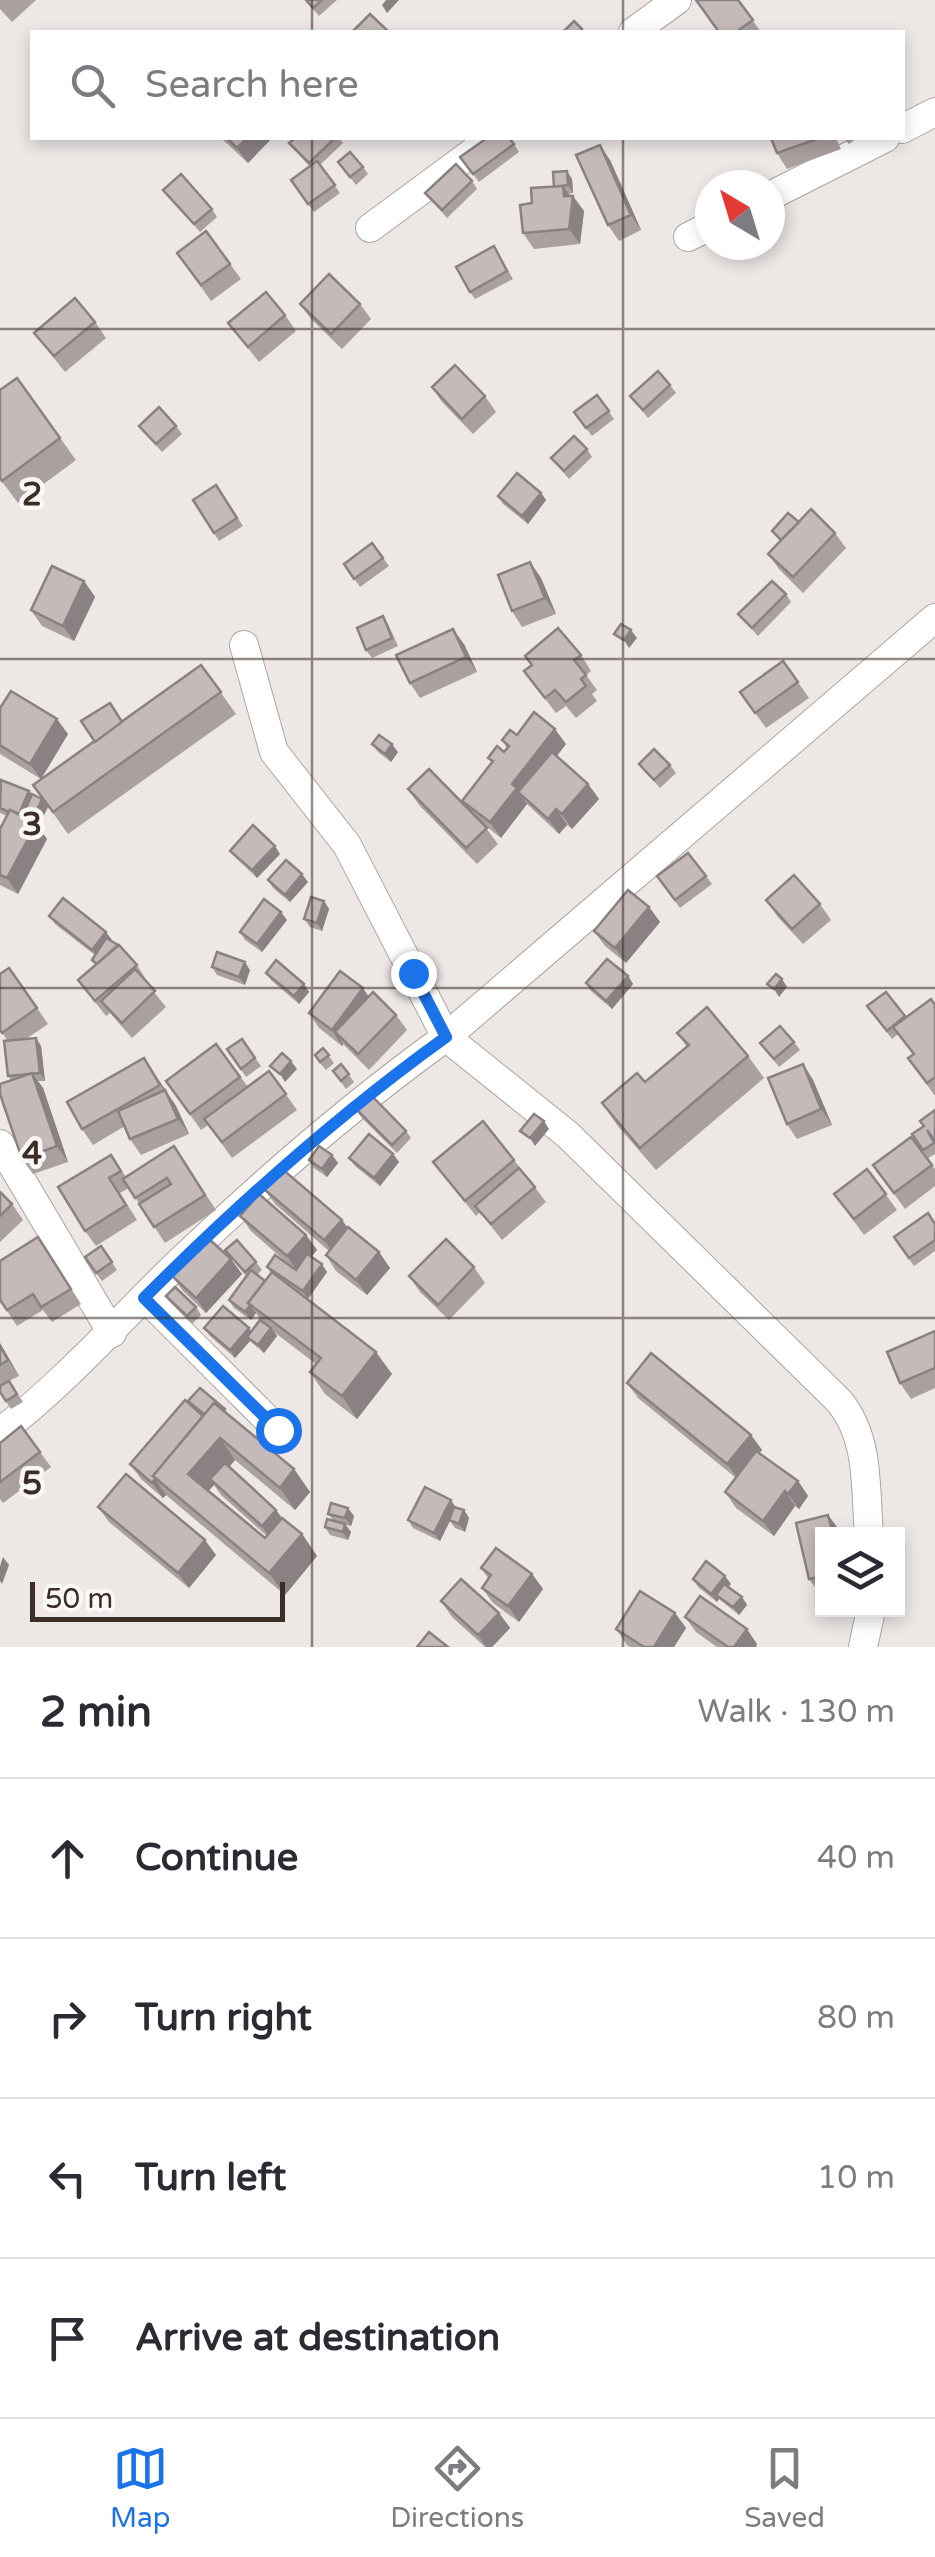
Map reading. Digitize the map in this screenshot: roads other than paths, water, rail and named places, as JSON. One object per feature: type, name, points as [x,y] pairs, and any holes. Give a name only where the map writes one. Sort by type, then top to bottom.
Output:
[{"type":"street","points":[[637,30],[677,0]]},
{"type":"street","points":[[905,127],[935,112]]},
{"type":"street","points":[[370,228],[489,140]]},
{"type":"street","points":[[785,188],[881,140]]},
{"type":"street","points":[[0,1432],[112,1333],[189,1253],[390,1077],[446,1037],[935,618]]},
{"type":"street","points":[[244,645],[274,752],[347,846],[446,1037],[568,1134],[839,1401],[857,1425],[861,1442],[868,1527]]},
{"type":"street","points":[[0,1144],[112,1333]]},
{"type":"street","points":[[144,1298],[278,1430]]},
{"type":"street","points":[[864,1647],[870,1617]]}]
